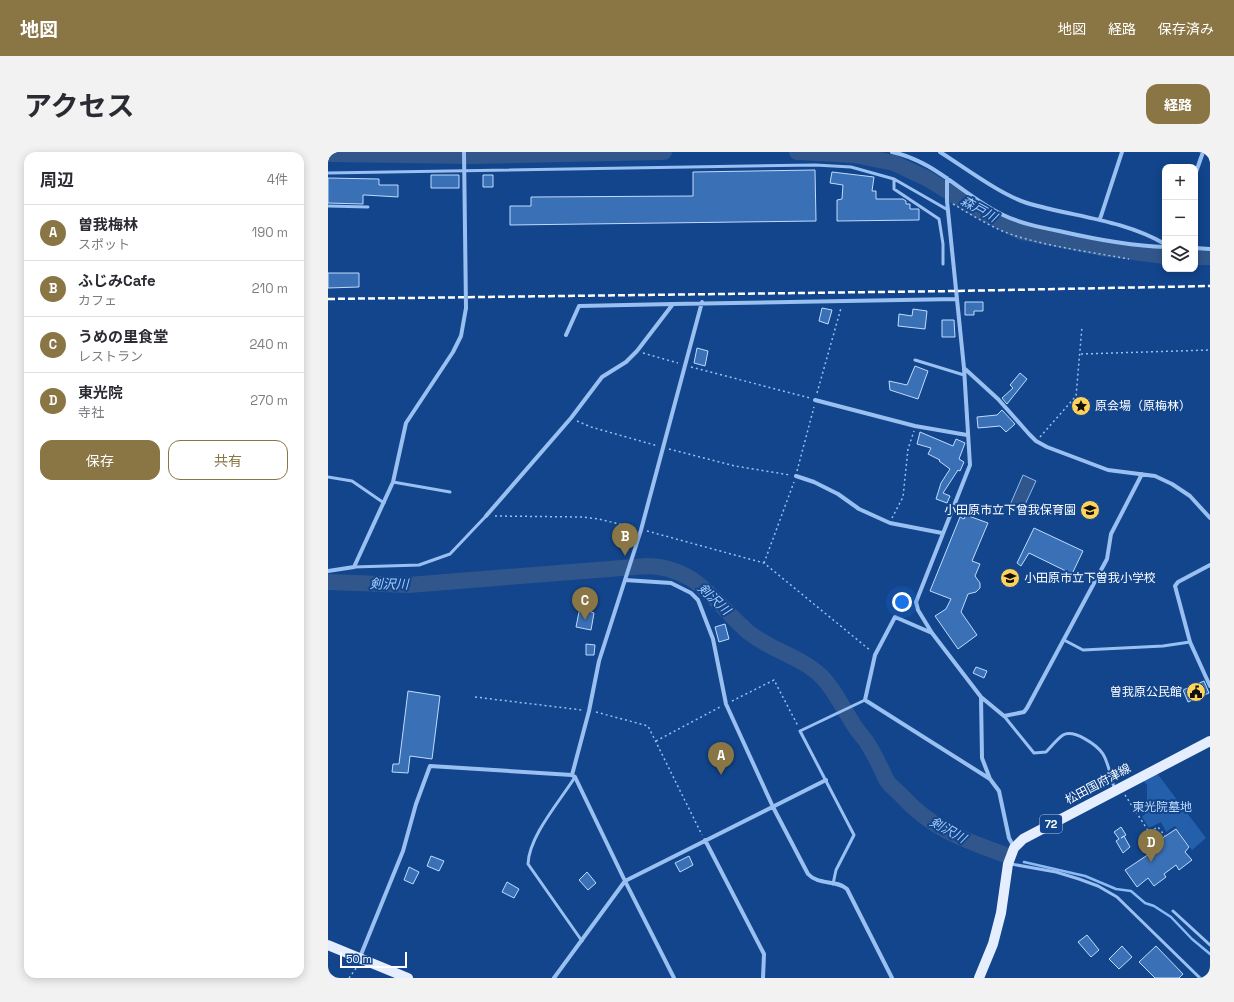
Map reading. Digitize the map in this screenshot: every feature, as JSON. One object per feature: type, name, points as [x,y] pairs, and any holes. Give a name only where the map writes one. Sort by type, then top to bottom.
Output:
[{"type":"main road","name":"松田国府津線","points":[[1014,848],[1023,839],[1117,788],[1210,741]]},
{"type":"main road","points":[[979,978],[993,944],[1001,914],[1008,864],[1014,848]]},
{"type":"main road","points":[[328,945],[408,978]]},
{"type":"street","points":[[328,571],[354,567],[393,482],[406,423],[453,352],[461,336],[466,308],[464,152]]},
{"type":"street","points":[[892,152],[902,153],[927,165],[1000,214],[1026,224],[1086,237],[1133,245],[1162,245]]},
{"type":"street","points":[[940,152],[1011,196],[1027,203],[1100,219],[1146,233],[1162,243]]},
{"type":"street","points":[[1100,219],[1122,152]]},
{"type":"street","points":[[1198,166],[1203,152]]},
{"type":"street","points":[[947,178],[947,201],[964,368],[970,465],[916,602],[918,610],[932,633],[981,696],[1004,716],[1024,712],[1027,708],[1107,559],[1111,534],[1142,474]]},
{"type":"street","points":[[1198,248],[1210,249]]},
{"type":"street","points":[[566,335],[579,306],[702,302],[843,302],[957,299]]},
{"type":"street","points":[[674,978],[624,881],[574,776],[599,661],[641,530],[702,302]]},
{"type":"street","points":[[486,516],[571,418],[602,377],[626,362],[637,351],[674,304]]},
{"type":"street","points":[[964,368],[998,399],[1028,434],[1036,441],[1047,447],[1108,470],[1155,476],[1172,484],[1190,496],[1210,518]]},
{"type":"street","points":[[815,400],[915,426],[967,435]]},
{"type":"street","points":[[796,476],[814,482],[838,494],[859,509],[890,523],[942,533]]},
{"type":"street","points":[[1210,565],[1178,582],[1176,586],[1190,642],[1210,686]]},
{"type":"street","points":[[625,580],[671,583],[695,596],[700,603],[713,639],[726,704],[773,807],[808,874],[817,881],[843,886],[849,891],[892,978]]},
{"type":"street","points":[[932,633],[895,617],[875,655],[865,700],[990,779]]},
{"type":"street","points":[[981,696],[982,758],[990,779],[999,791],[1009,838],[1014,848]]},
{"type":"street","points":[[362,959],[403,850],[416,804],[430,766],[574,776]]},
{"type":"street","points":[[554,978],[624,881],[826,780]]},
{"type":"street","points":[[705,840],[764,954],[763,978]]},
{"type":"lane","points":[[328,173],[815,166],[851,167],[894,179],[948,210]]},
{"type":"lane","points":[[894,179],[894,189],[939,219],[943,244],[943,264]]},
{"type":"lane","points":[[328,206],[368,207]]},
{"type":"lane","points":[[915,360],[964,375]]},
{"type":"lane","points":[[328,477],[352,481],[384,503]]},
{"type":"lane","points":[[393,482],[450,492]]},
{"type":"lane","points":[[354,567],[419,565],[450,554],[486,516]]},
{"type":"lane","points":[[1064,640],[1083,650],[1163,646],[1190,642]]},
{"type":"lane","points":[[833,884],[836,870],[854,835],[800,731],[865,700]]},
{"type":"lane","points":[[1004,716],[1034,754],[1046,752],[1063,735],[1068,734],[1077,736],[1096,747],[1103,755],[1117,788]]},
{"type":"lane","points":[[574,776],[543,825],[528,856],[528,864],[582,941]]},
{"type":"lane","points":[[1008,864],[1056,872],[1098,886],[1117,897],[1200,978]]},
{"type":"lane","points":[[1173,910],[1210,944]]},
{"type":"path","points":[[947,201],[988,224],[1013,235],[1082,251],[1129,259]]},
{"type":"path","points":[[764,563],[796,476],[815,400],[843,302]]},
{"type":"path","points":[[1036,441],[1076,396],[1081,354],[1082,327]]},
{"type":"path","points":[[1081,354],[1210,350]]},
{"type":"path","points":[[637,351],[815,400]]},
{"type":"path","points":[[571,418],[591,427],[734,466],[796,476]]},
{"type":"path","points":[[890,523],[903,497],[908,449],[915,426]]},
{"type":"path","points":[[486,516],[582,516],[599,519],[764,563],[875,655]]},
{"type":"path","points":[[656,742],[774,680],[800,731]]},
{"type":"path","points":[[475,697],[589,711],[646,724],[705,840]]},
{"type":"path","points":[[1117,788],[1149,832],[1158,827],[1165,836]]},
{"type":"path","points":[[349,978],[362,959]]},
{"type":"green space","name":"東光院墓地","points":[[1156,772],[1206,838],[1192,850],[1175,826],[1166,832],[1161,822],[1149,828],[1142,817],[1147,812],[1147,785],[1142,779]]},
{"type":"shaded area","points":[[1023,475],[1036,481],[1022,511],[1010,505]]},
{"type":"building","points":[[815,170],[816,221],[510,225],[510,206],[531,206],[531,197],[693,196],[693,172]]},
{"type":"building","points":[[832,172],[874,177],[872,191],[876,191],[876,199],[903,199],[906,201],[906,204],[910,204],[910,209],[919,209],[919,220],[837,221],[837,200],[842,199],[843,185],[830,183]]},
{"type":"building","points":[[431,175],[459,175],[459,188],[431,188]]},
{"type":"building","points":[[483,175],[493,175],[493,187],[483,187]]},
{"type":"building","points":[[328,178],[379,179],[379,185],[398,185],[398,197],[363,195],[363,204],[328,203]]},
{"type":"building","points":[[328,273],[359,273],[359,287],[328,288]]},
{"type":"building","points":[[965,302],[983,302],[983,311],[974,311],[974,315],[965,315]]},
{"type":"building","points":[[822,308],[832,310],[828,324],[819,321]]},
{"type":"building","points":[[913,309],[927,311],[925,329],[898,326],[899,314],[912,316]]},
{"type":"building","points":[[942,320],[954,320],[955,337],[942,337]]},
{"type":"building","points":[[697,348],[708,351],[705,366],[694,363]]},
{"type":"building","points":[[915,366],[928,371],[918,399],[890,390],[889,381],[907,385]]},
{"type":"building","points":[[1020,373],[1027,379],[1007,404],[1002,398],[1013,388],[1010,385]]},
{"type":"building","points":[[1002,410],[1015,424],[1006,432],[1000,426],[978,428],[977,417],[997,415]]},
{"type":"building","points":[[920,432],[953,446],[956,439],[965,443],[959,459],[964,462],[960,471],[958,470],[943,493],[950,496],[947,503],[936,499],[941,483],[950,469],[939,461],[940,460],[928,454],[931,448],[917,444]]},
{"type":"building","points":[[966,515],[988,523],[972,561],[980,564],[975,576],[980,583],[980,588],[976,592],[968,594],[961,612],[977,635],[958,649],[935,616],[946,609],[951,599],[930,591],[960,517],[964,519]]},
{"type":"building","points":[[1034,528],[1083,551],[1072,574],[1029,553],[1021,566],[1017,563]]},
{"type":"building","points":[[581,602],[590,604],[589,611],[594,613],[591,630],[576,627]]},
{"type":"building","points":[[725,624],[729,639],[719,642],[715,627]]},
{"type":"building","points":[[586,644],[595,645],[594,655],[586,655]]},
{"type":"building","points":[[976,667],[987,671],[984,678],[973,673]]},
{"type":"building","name":"曽我原公民館","points":[[1204,681],[1209,693],[1188,702],[1183,690]]},
{"type":"building","points":[[408,691],[440,696],[432,759],[410,756],[408,773],[392,772],[393,764],[399,764]]},
{"type":"building","points":[[1121,827],[1126,835],[1124,836],[1130,847],[1123,853],[1116,841],[1119,839],[1114,832]]},
{"type":"building","points":[[1176,829],[1189,847],[1185,852],[1192,860],[1179,870],[1176,865],[1164,874],[1166,877],[1154,886],[1148,878],[1137,887],[1125,870],[1158,848],[1155,843]]},
{"type":"building","points":[[431,856],[444,861],[439,871],[427,866]]},
{"type":"building","points":[[689,856],[693,865],[680,872],[675,863]]},
{"type":"building","points":[[409,867],[419,872],[413,884],[404,880]]},
{"type":"building","points":[[587,872],[596,883],[588,890],[579,880]]},
{"type":"building","points":[[507,882],[519,889],[514,898],[502,892]]},
{"type":"building","points":[[1087,935],[1099,950],[1091,957],[1078,942]]},
{"type":"building","points":[[1122,946],[1132,957],[1119,969],[1109,959]]},
{"type":"building","points":[[1156,946],[1183,974],[1179,978],[1155,978],[1139,962]]},
{"type":"waterway","name":"森戸川","points":[[328,154],[474,156],[664,152]]},
{"type":"waterway","name":"森戸川","points":[[797,152],[854,155],[894,163],[928,179],[978,210],[1021,232],[1101,248],[1162,256]]},
{"type":"waterway","name":"森戸川","points":[[1198,257],[1210,257]]},
{"type":"waterway","name":"剣沢川","points":[[328,582],[408,585],[647,566],[679,572],[692,579],[703,588],[735,620],[756,638],[795,658],[822,677],[831,687],[855,727],[866,741],[887,781],[923,816],[947,831],[973,843],[1003,854]]},
{"type":"waterway","name":"剣沢川","points":[[1024,862],[1085,876],[1116,889],[1131,891],[1145,903],[1154,906],[1171,917],[1192,939],[1210,954]]},
{"type":"railway","points":[[328,299],[955,291],[1210,286]]},
{"type":"place","name":"原会場（原梅林）","points":[[1081,406]]},
{"type":"place","name":"小田原市立下曾我保育園","points":[[1090,510]]},
{"type":"place","name":"ふじみCafe","points":[[625,556]]},
{"type":"place","name":"小田原市立下曽我小学校","points":[[1010,578]]},
{"type":"place","name":"うめの里食堂","points":[[585,620]]},
{"type":"place","name":"曽我原公民館","points":[[1196,692]]},
{"type":"place","name":"曽我梅林","points":[[721,775]]},
{"type":"place","name":"東光院","points":[[1151,862]]}]
